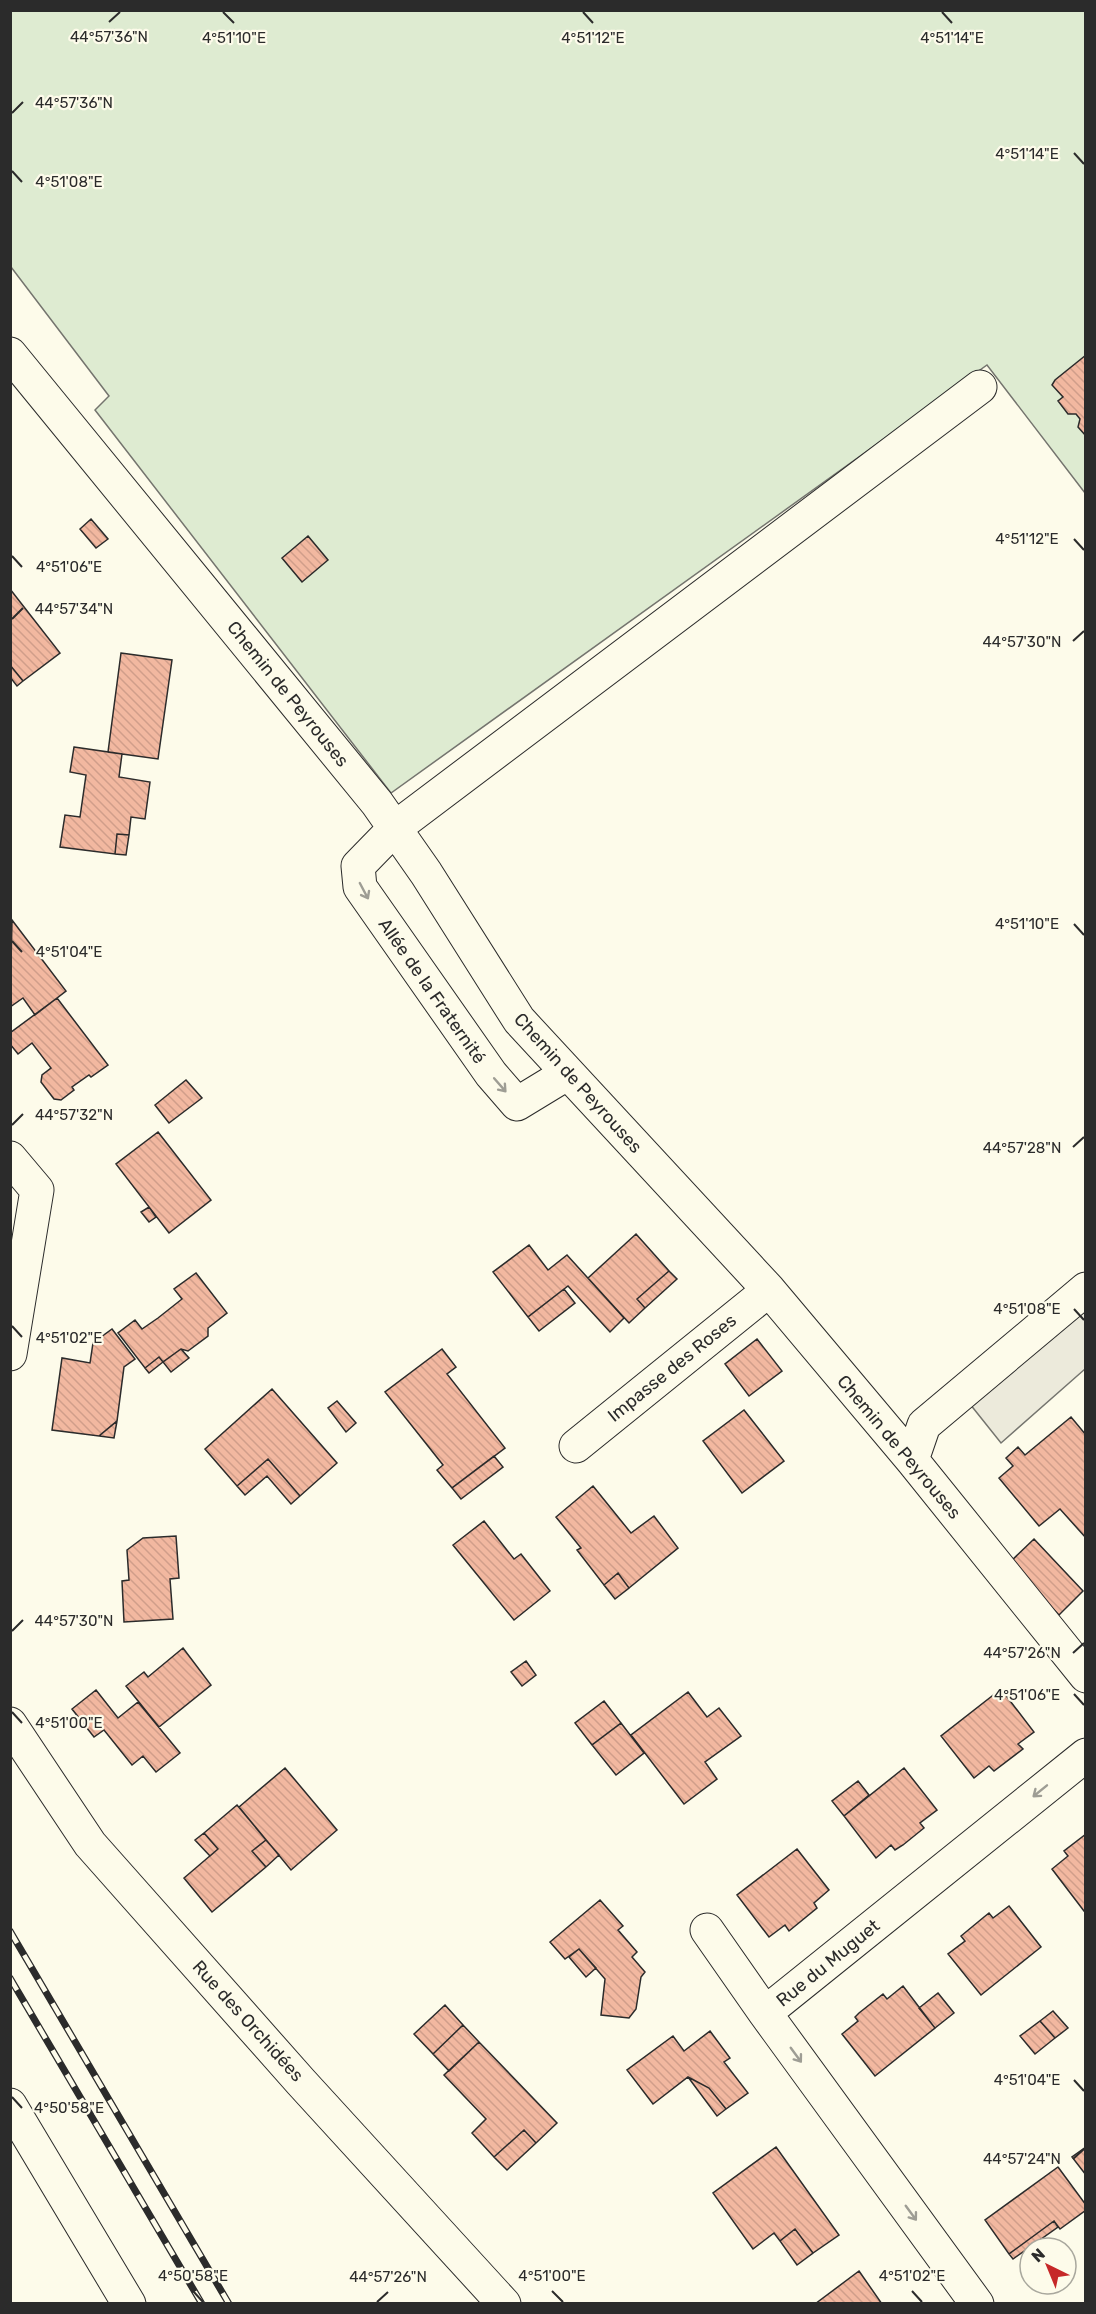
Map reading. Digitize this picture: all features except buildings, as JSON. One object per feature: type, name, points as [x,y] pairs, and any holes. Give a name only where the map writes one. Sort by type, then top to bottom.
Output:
[{"type":"street","name":"Chemin de Peyrouses","points":[[10,354],[377,803],[519,1020],[768,1290],[912,1460],[1086,1676]]},
{"type":"street","points":[[395,828],[980,387]]},
{"type":"street","name":"Allée de la Fraternité","points":[[395,828],[358,866],[360,887],[491,1074],[517,1104],[568,1073]]},
{"type":"street","points":[[10,1158],[37,1190],[10,1354]]},
{"type":"street","points":[[912,1460],[924,1425],[1086,1289]]},
{"type":"street","name":"Impasse des Roses","points":[[576,1446],[768,1290]]},
{"type":"street","name":"Rue des Orchidées","points":[[10,1724],[90,1844],[301,2082],[504,2304]]},
{"type":"street","name":"Rue du Muguet","points":[[976,2304],[765,2013],[1086,1755]]},
{"type":"street","points":[[707,1930],[765,2013]]},
{"type":"street","points":[[10,2105],[129,2304]]},
{"type":"green space","points":[[11,11],[1085,11],[1085,493],[987,365],[391,793],[95,410],[109,396],[11,267]]},
{"type":"shaded area","points":[[1085,1290],[1085,1369],[1001,1443],[962,1394]]},
{"type":"railway","points":[[10,1931],[229,2304]]},
{"type":"railway","points":[[10,1978],[202,2304]]}]
